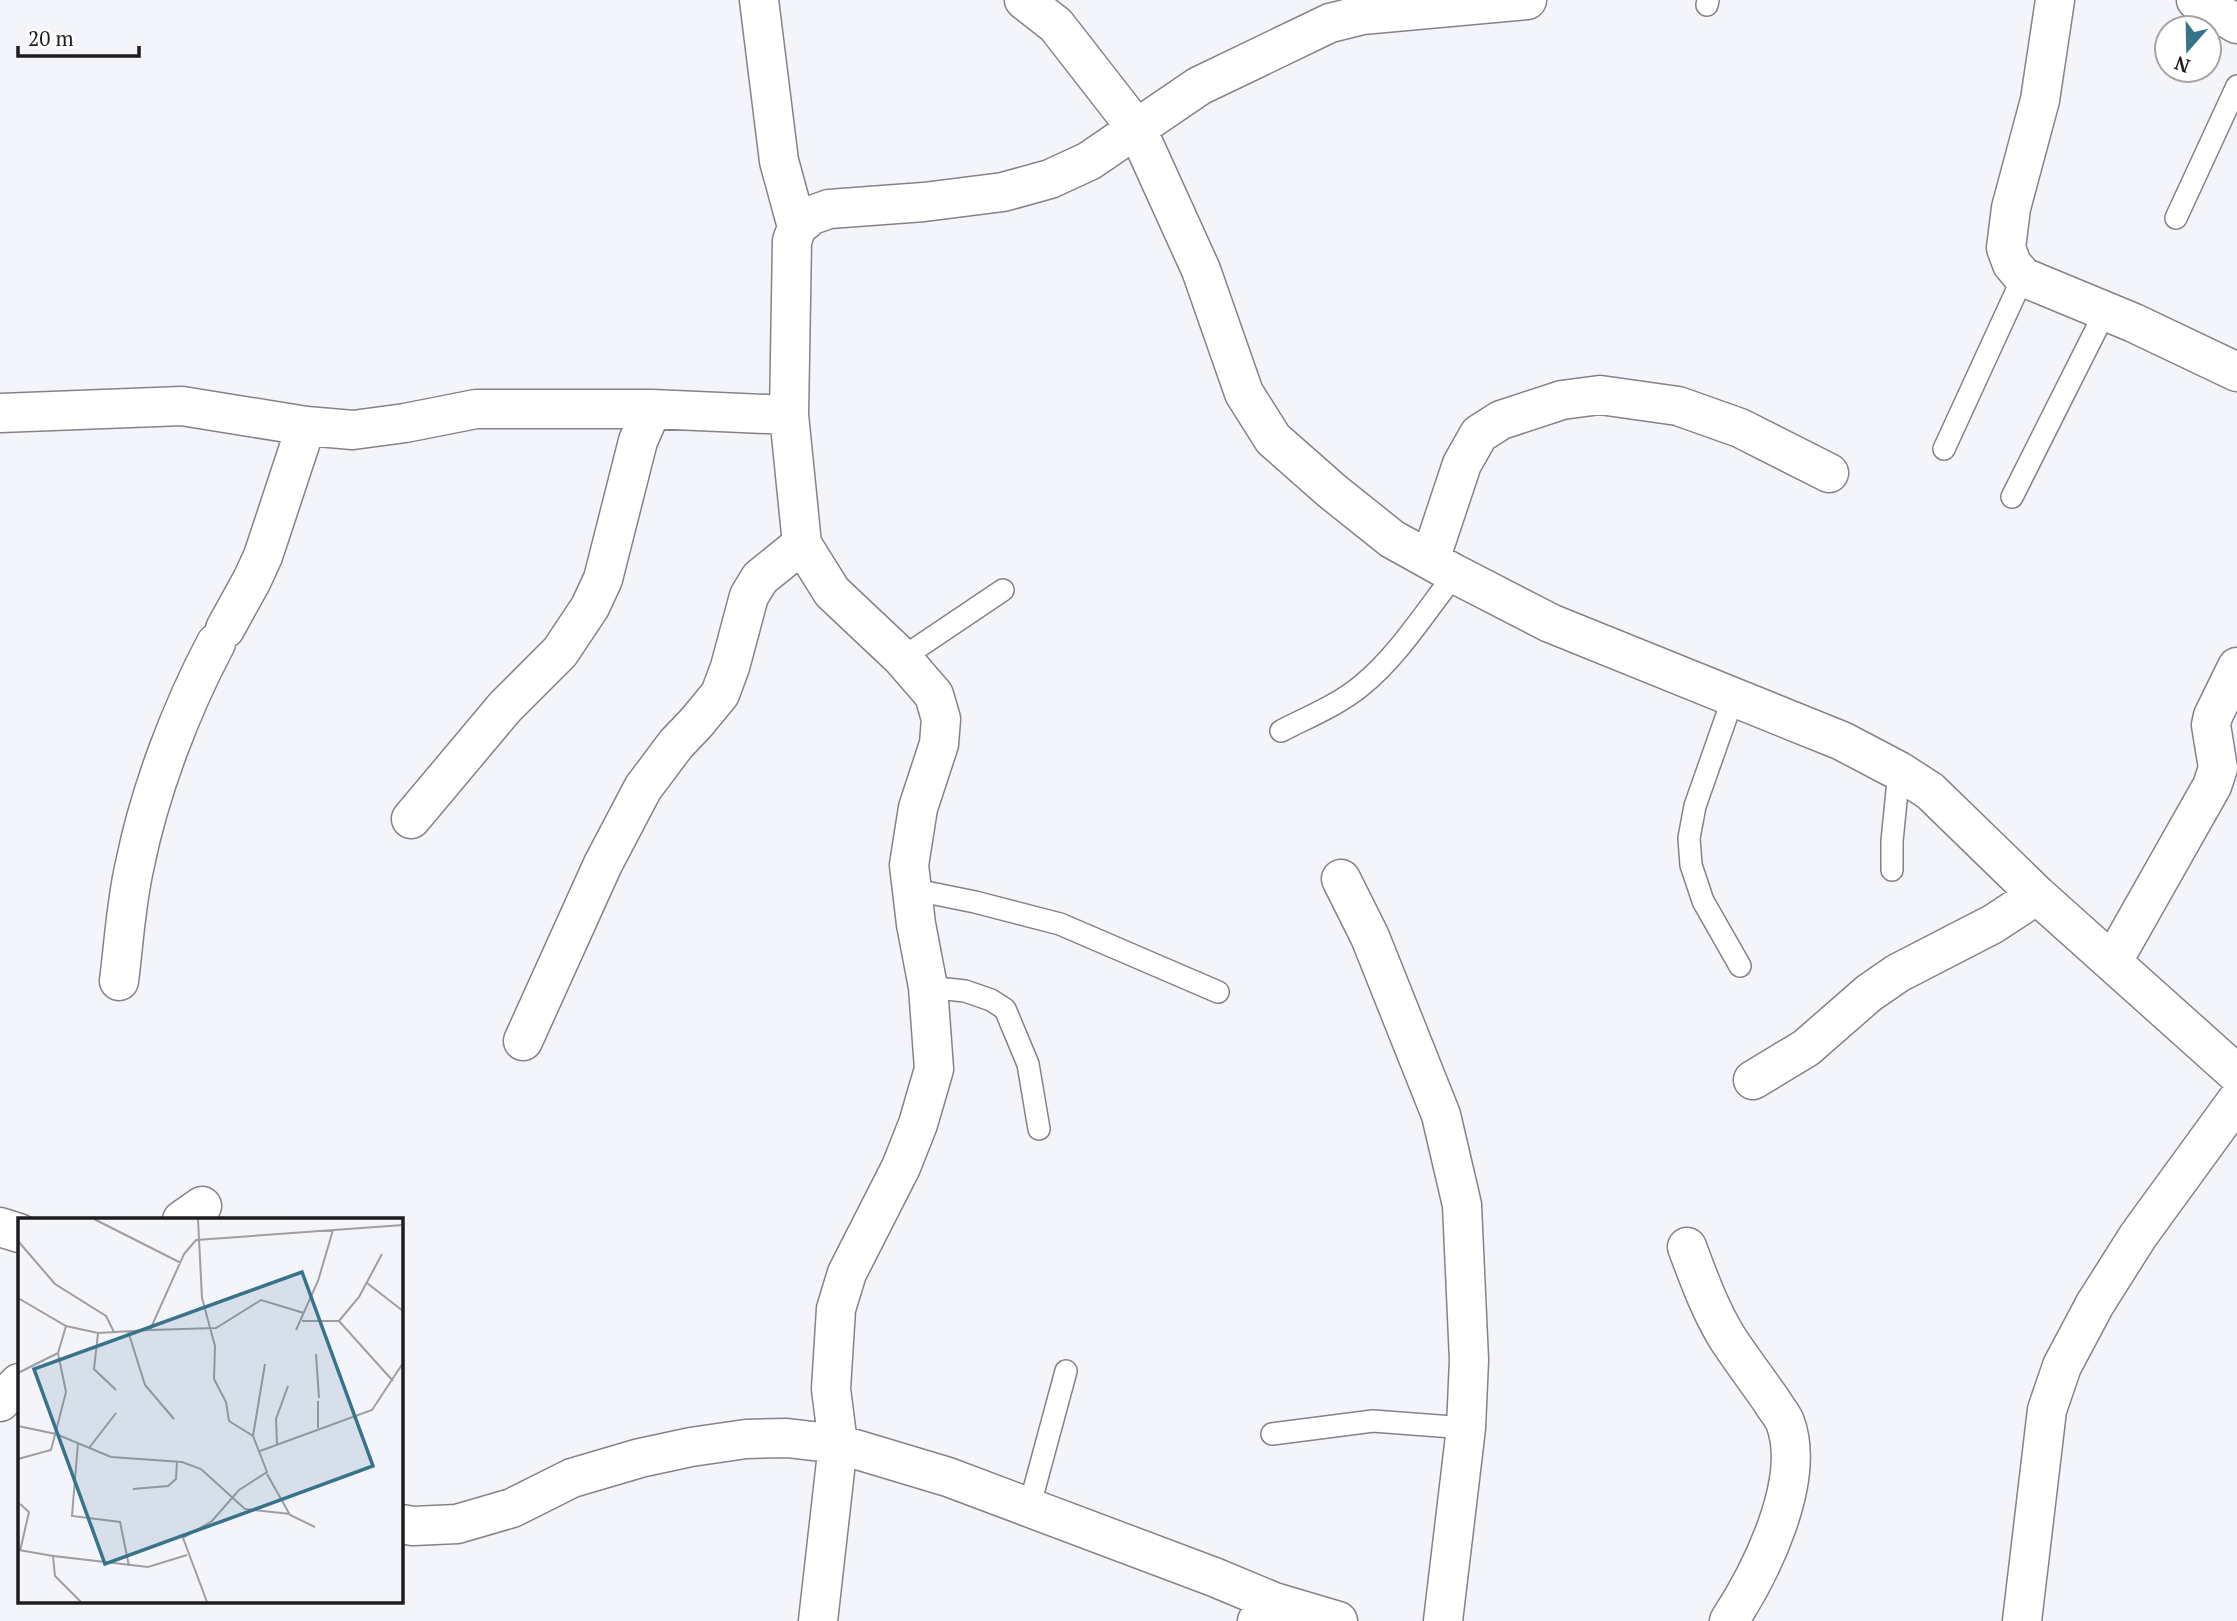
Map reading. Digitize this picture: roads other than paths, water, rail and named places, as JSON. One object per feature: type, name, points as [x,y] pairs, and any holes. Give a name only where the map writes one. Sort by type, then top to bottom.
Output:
[{"type":"street","points":[[759,0],[779,161],[797,227]]},
{"type":"street","points":[[1024,0],[1056,26],[1137,129],[1201,270],[1244,393],[1273,439],[1392,539],[1442,567],[1550,623],[1842,741],[1930,791],[2037,895],[2237,1074]]},
{"type":"street","points":[[818,1621],[838,1444],[831,1389],[836,1309],[847,1273],[901,1167],[918,1124],[934,1069],[928,987],[909,865],[918,808],[939,744],[941,719],[934,695],[902,658],[832,592],[802,544],[789,415],[792,241],[797,227],[813,215],[829,209],[924,202],[1003,192],[1050,179],[1089,161],[1199,86],[1330,23],[1362,15],[1527,0]]},
{"type":"street","points":[[2054,0],[2040,100],[2011,208],[2006,248],[2012,264],[2023,277],[2106,310],[2237,372]]},
{"type":"street","points":[[2196,0],[2237,24]]},
{"type":"street","points":[[1442,567],[1462,464],[1479,434],[1501,420],[1562,400],[1600,395],[1678,406],[1740,428],[1829,473]]},
{"type":"street","points":[[0,413],[183,406],[306,426],[352,430],[476,409],[652,410],[789,415]]},
{"type":"street","points":[[411,819],[505,707],[560,652],[590,607],[603,579],[638,442],[652,410]]},
{"type":"street","points":[[119,981],[134,865],[150,808],[193,686],[263,556],[306,426]]},
{"type":"street","points":[[523,1041],[603,864],[643,788],[719,694],[730,667],[749,596],[760,578],[802,544]]},
{"type":"street","points":[[2113,961],[2212,786],[2218,768],[2211,725],[2237,667]]},
{"type":"street","points":[[1341,879],[1370,937],[1441,1115],[1462,1205],[1469,1360],[1466,1428],[1443,1621]]},
{"type":"street","points":[[1753,1080],[1806,1048],[1869,993],[1898,973],[1993,924],[2037,895]]},
{"type":"street","points":[[2022,1621],[2047,1410],[2062,1366],[2095,1304],[2138,1236],[2237,1100]]},
{"type":"street","points":[[0,1227],[18,1233]]},
{"type":"street","points":[[1687,1247],[1706,1299],[1727,1337],[1785,1421],[1793,1460],[1790,1484],[1768,1547],[1749,1591],[1729,1621]]},
{"type":"street","points":[[0,1402],[18,1384]]},
{"type":"street","points":[[402,1524],[457,1524],[512,1508],[572,1478],[640,1458],[746,1439],[787,1438],[838,1444],[948,1477],[1214,1577],[1265,1612],[1338,1621]]},
{"type":"lane","points":[[2176,218],[2237,86]]},
{"type":"lane","points":[[1944,449],[2023,277]]},
{"type":"lane","points":[[2012,497],[2106,310]]},
{"type":"lane","points":[[1281,731],[1336,703],[1362,686],[1395,652],[1442,567]]},
{"type":"lane","points":[[902,658],[1003,590]]},
{"type":"lane","points":[[1733,698],[1695,806],[1689,838],[1691,865],[1703,901],[1740,966]]},
{"type":"lane","points":[[1892,870],[1899,771]]},
{"type":"lane","points":[[911,889],[1060,924],[1218,992]]},
{"type":"lane","points":[[928,987],[965,990],[991,1000],[1005,1009],[1028,1064],[1039,1129]]},
{"type":"lane","points":[[1028,1508],[1066,1371]]},
{"type":"lane","points":[[1272,1434],[1373,1421],[1466,1428]]}]
